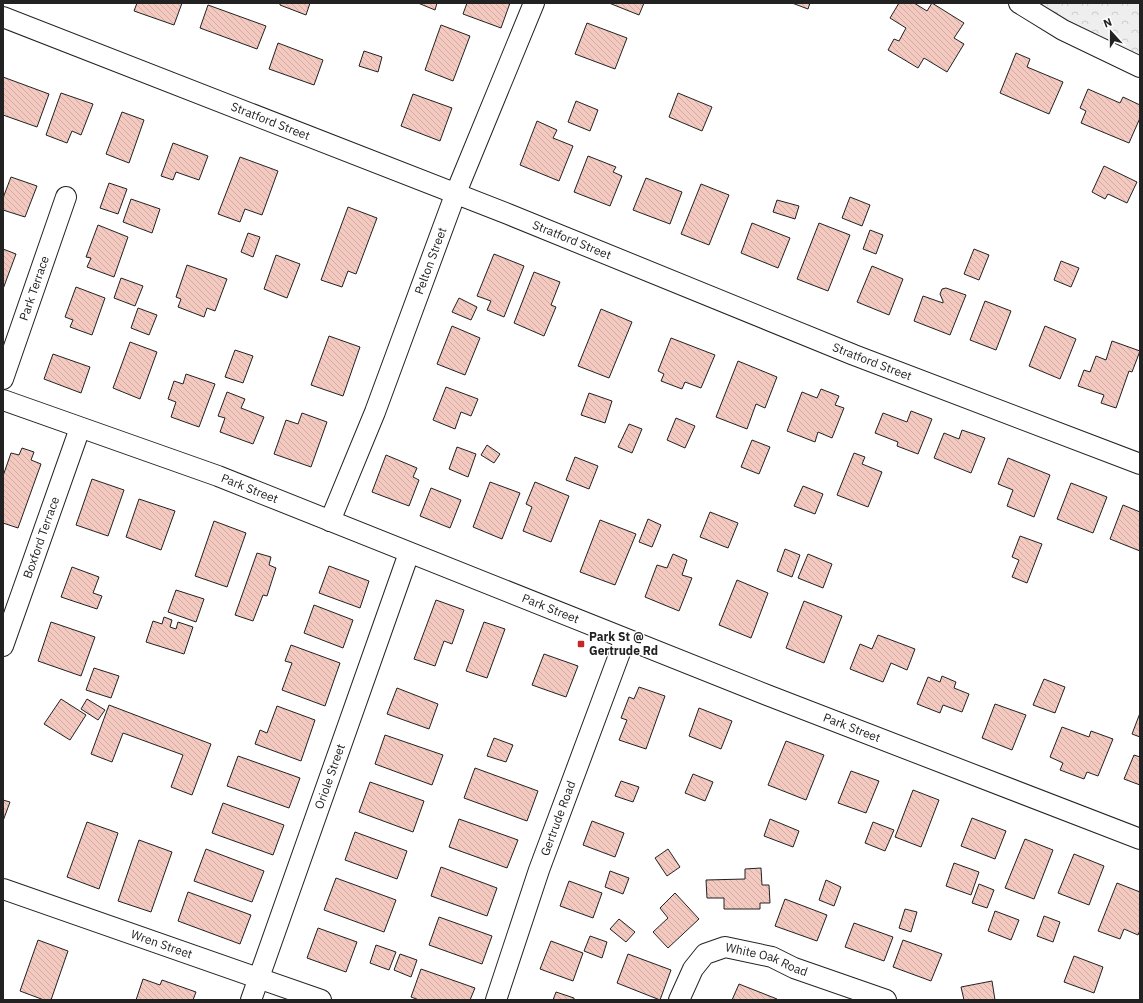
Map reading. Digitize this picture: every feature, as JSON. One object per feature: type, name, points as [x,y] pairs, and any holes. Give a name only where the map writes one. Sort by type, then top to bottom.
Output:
[{"type":"street","name":"Pelton Street","points":[[330,521],[375,412],[455,194],[534,3]]},
{"type":"street","points":[[1019,3],[1063,30],[1140,67]]},
{"type":"street","name":"Stratford Street","points":[[3,17],[455,194],[846,352],[1140,464]]},
{"type":"street","name":"Park Terrace","points":[[3,379],[66,197]]},
{"type":"street","name":"Park Street","points":[[3,400],[218,476],[625,639],[1140,840]]},
{"type":"street","name":"Boxford Terrace","points":[[3,646],[80,428]]},
{"type":"street","name":"Oriole Street","points":[[250,1000],[409,553]]},
{"type":"street","name":"Gertrude Road","points":[[496,1000],[539,870],[625,639]]},
{"type":"street","name":"Wren Street","points":[[3,889],[320,1000]]},
{"type":"street","name":"White Oak Road","points":[[679,1000],[693,969],[706,954],[725,947],[772,958],[794,968],[880,999]]},
{"type":"green space","points":[[1013,3],[1140,3],[1140,74]]},
{"type":"building","points":[[137,3],[182,3],[174,25],[134,11]]},
{"type":"building","points":[[280,3],[310,3],[306,15],[280,5]]},
{"type":"building","points":[[418,3],[437,3],[435,10]]},
{"type":"building","points":[[467,3],[510,3],[501,28],[463,14]]},
{"type":"building","points":[[609,3],[644,3],[639,15]]},
{"type":"building","points":[[792,3],[810,3],[808,9]]},
{"type":"building","points":[[899,3],[914,3],[927,11],[932,3],[964,23],[954,38],[964,44],[947,72],[924,58],[918,68],[888,50],[894,39],[899,41],[906,28],[890,18]]},
{"type":"building","points":[[208,5],[266,26],[257,49],[200,28]]},
{"type":"building","points":[[587,23],[627,38],[615,69],[575,54]]},
{"type":"building","points":[[441,25],[470,36],[453,81],[425,70]]},
{"type":"building","points":[[278,43],[323,60],[314,85],[269,69]]},
{"type":"building","points":[[364,51],[382,57],[378,72],[359,66]]},
{"type":"building","points":[[1016,53],[1030,59],[1027,67],[1063,82],[1049,114],[1000,93]]},
{"type":"building","points":[[3,77],[49,94],[37,127],[3,115]]},
{"type":"building","points":[[1088,89],[1120,103],[1123,97],[1140,105],[1140,118],[1129,143],[1081,123],[1086,111],[1080,108]]},
{"type":"building","points":[[61,93],[93,104],[81,135],[72,131],[67,143],[46,135]]},
{"type":"building","points":[[678,93],[712,107],[702,131],[669,117]]},
{"type":"building","points":[[413,94],[452,108],[440,141],[401,126]]},
{"type":"building","points":[[576,101],[598,110],[590,131],[568,122]]},
{"type":"building","points":[[122,112],[144,120],[129,163],[106,154]]},
{"type":"building","points":[[537,121],[557,130],[553,138],[573,146],[559,181],[520,165]]},
{"type":"building","points":[[173,143],[208,156],[199,180],[176,172],[173,180],[161,176]]},
{"type":"building","points":[[588,156],[616,167],[613,172],[622,176],[610,206],[574,192]]},
{"type":"building","points":[[240,157],[278,171],[262,215],[245,209],[240,222],[218,214]]},
{"type":"building","points":[[1104,166],[1137,182],[1127,203],[1108,194],[1105,199],[1092,192]]},
{"type":"building","points":[[11,177],[37,186],[25,217],[3,210],[3,198]]},
{"type":"building","points":[[646,178],[682,192],[670,224],[633,210]]},
{"type":"building","points":[[109,183],[127,189],[118,214],[100,208]]},
{"type":"building","points":[[701,184],[729,195],[709,245],[681,234]]},
{"type":"building","points":[[850,197],[870,205],[862,226],[842,218]]},
{"type":"building","points":[[131,199],[160,209],[152,233],[123,222]]},
{"type":"building","points":[[777,200],[799,206],[795,219],[773,212]]},
{"type":"building","points":[[348,207],[377,218],[356,274],[348,271],[342,287],[321,280]]},
{"type":"building","points":[[752,223],[790,238],[778,268],[741,253]]},
{"type":"building","points":[[819,223],[850,235],[828,291],[797,279]]},
{"type":"building","points":[[98,225],[128,237],[114,277],[87,267],[91,258],[86,257]]},
{"type":"building","points":[[870,230],[883,235],[876,254],[863,249]]},
{"type":"building","points":[[248,233],[260,237],[253,257],[241,252]]},
{"type":"building","points":[[3,249],[16,254],[3,289]]},
{"type":"building","points":[[974,249],[989,255],[979,280],[964,274]]},
{"type":"building","points":[[494,254],[524,266],[504,317],[487,310],[491,301],[477,296]]},
{"type":"building","points":[[276,255],[300,264],[287,298],[264,289]]},
{"type":"building","points":[[1061,261],[1079,268],[1071,287],[1054,280]]},
{"type":"building","points":[[187,265],[227,279],[215,311],[207,308],[204,317],[178,307],[181,299],[176,297]]},
{"type":"building","points":[[872,266],[903,279],[889,315],[857,302]]},
{"type":"building","points":[[534,272],[560,282],[551,305],[556,307],[544,336],[514,323]]},
{"type":"building","points":[[121,278],[143,286],[135,306],[114,298]]},
{"type":"building","points":[[76,287],[105,298],[92,335],[70,327],[73,320],[65,317]]},
{"type":"building","points":[[946,288],[966,295],[950,335],[914,321],[923,296],[943,303],[940,294],[942,289]]},
{"type":"building","points":[[459,298],[477,307],[471,320],[452,312]]},
{"type":"building","points":[[985,301],[1011,311],[996,350],[970,340]]},
{"type":"building","points":[[138,308],[157,315],[149,335],[131,328]]},
{"type":"building","points":[[601,309],[632,322],[609,378],[578,366]]},
{"type":"building","points":[[452,326],[480,338],[465,375],[437,364]]},
{"type":"building","points":[[1045,326],[1076,339],[1060,379],[1029,366]]},
{"type":"building","points":[[329,336],[360,347],[343,396],[311,385]]},
{"type":"building","points":[[671,338],[715,355],[701,388],[685,382],[682,389],[661,381],[664,374],[658,371]]},
{"type":"building","points":[[1112,341],[1140,351],[1132,372],[1129,371],[1116,408],[1101,403],[1104,395],[1078,386],[1084,370],[1090,372],[1096,356],[1106,360]]},
{"type":"building","points":[[130,342],[157,352],[140,399],[113,388]]},
{"type":"building","points":[[235,350],[253,356],[243,383],[225,377]]},
{"type":"building","points":[[53,354],[90,367],[81,393],[44,379]]},
{"type":"building","points":[[738,361],[777,377],[765,408],[756,404],[747,429],[716,417]]},
{"type":"building","points":[[186,374],[215,384],[199,427],[171,417],[176,402],[168,399],[174,381],[183,384]]},
{"type":"building","points":[[446,387],[478,399],[471,416],[461,412],[455,429],[433,420]]},
{"type":"building","points":[[821,389],[839,396],[835,405],[844,408],[832,438],[818,432],[815,442],[787,431],[802,392],[817,398]]},
{"type":"building","points":[[227,392],[245,399],[241,408],[264,417],[253,444],[220,432],[225,418],[218,416]]},
{"type":"building","points":[[589,393],[612,401],[605,423],[581,415]]},
{"type":"building","points":[[911,411],[932,419],[918,454],[897,446],[898,442],[875,433],[883,413],[907,422]]},
{"type":"building","points":[[302,413],[327,422],[311,467],[274,454],[286,420],[298,424]]},
{"type":"building","points":[[676,418],[695,426],[685,448],[667,440]]},
{"type":"building","points":[[629,424],[642,429],[632,453],[618,447]]},
{"type":"building","points":[[962,430],[985,438],[971,473],[934,458],[944,433],[959,439]]},
{"type":"building","points":[[752,440],[770,447],[759,474],[741,467]]},
{"type":"building","points":[[487,445],[500,454],[494,463],[481,455]]},
{"type":"building","points":[[457,447],[476,454],[468,477],[449,469]]},
{"type":"building","points":[[22,448],[34,452],[31,460],[41,464],[18,528],[3,523],[3,476],[11,453],[19,455]]},
{"type":"building","points":[[854,453],[865,457],[862,464],[882,472],[868,507],[837,495]]},
{"type":"building","points":[[386,455],[417,468],[413,477],[419,480],[409,506],[372,492]]},
{"type":"building","points":[[575,457],[598,466],[589,489],[566,480]]},
{"type":"building","points":[[1008,458],[1050,475],[1034,517],[1007,506],[1013,490],[998,484]]},
{"type":"building","points":[[92,479],[124,490],[108,536],[76,525]]},
{"type":"building","points":[[490,482],[520,493],[502,539],[473,527]]},
{"type":"building","points":[[535,482],[569,496],[551,542],[523,531],[532,507],[526,504]]},
{"type":"building","points":[[1071,483],[1107,497],[1093,533],[1057,519]]},
{"type":"building","points":[[803,486],[823,494],[815,514],[794,506]]},
{"type":"building","points":[[431,488],[461,500],[450,528],[420,516]]},
{"type":"building","points":[[139,499],[175,511],[161,550],[126,537]]},
{"type":"building","points":[[1123,505],[1140,512],[1140,551],[1110,539]]},
{"type":"building","points":[[710,512],[738,523],[728,548],[700,537]]},
{"type":"building","points":[[648,519],[661,525],[652,547],[639,542]]},
{"type":"building","points":[[600,520],[636,534],[615,585],[580,572]]},
{"type":"building","points":[[214,521],[246,533],[227,587],[195,576]]},
{"type":"building","points":[[1020,536],[1042,544],[1027,583],[1012,577],[1019,560],[1012,557]]},
{"type":"building","points":[[785,549],[800,555],[792,577],[777,571]]},
{"type":"building","points":[[257,553],[271,557],[269,565],[276,568],[267,596],[263,595],[253,621],[235,615]]},
{"type":"building","points":[[673,554],[687,560],[682,575],[692,578],[679,611],[645,597],[657,565],[667,568]]},
{"type":"building","points":[[808,554],[832,564],[823,588],[798,578]]},
{"type":"building","points":[[329,566],[369,581],[360,608],[319,593]]},
{"type":"building","points":[[72,567],[99,577],[93,593],[102,596],[97,609],[61,597]]},
{"type":"building","points":[[737,580],[768,593],[751,638],[719,625]]},
{"type":"building","points":[[176,590],[204,599],[196,622],[168,612]]},
{"type":"building","points":[[436,600],[464,610],[452,644],[444,641],[435,666],[414,659]]},
{"type":"building","points":[[804,601],[842,616],[824,663],[786,648]]},
{"type":"building","points":[[314,605],[353,620],[343,648],[304,633]]},
{"type":"building","points":[[164,617],[172,620],[170,627],[176,629],[178,622],[193,627],[184,654],[146,642],[153,621],[162,624]]},
{"type":"building","points":[[51,622],[95,637],[81,676],[38,661]]},
{"type":"building","points":[[484,622],[505,629],[487,678],[466,671]]},
{"type":"building","points":[[878,635],[915,649],[907,670],[891,663],[883,682],[850,669],[860,644],[872,649]]},
{"type":"building","points":[[291,645],[340,663],[325,706],[282,690],[292,663],[285,661]]},
{"type":"building","points":[[544,654],[578,666],[566,697],[532,685]]},
{"type":"building","points":[[94,668],[119,676],[111,698],[86,690]]},
{"type":"building","points":[[942,676],[956,682],[954,688],[969,694],[962,712],[943,705],[940,713],[917,704],[928,677],[940,682]]},
{"type":"building","points":[[1044,679],[1065,687],[1055,713],[1033,705]]},
{"type":"building","points":[[639,687],[665,696],[646,749],[619,740],[627,720],[621,718],[629,697],[634,699]]},
{"type":"building","points":[[397,688],[438,704],[429,729],[387,714]]},
{"type":"building","points":[[61,699],[86,715],[70,740],[44,724]]},
{"type":"building","points":[[87,699],[105,710],[98,720],[81,709]]},
{"type":"building","points":[[995,704],[1026,715],[1012,750],[982,738]]},
{"type":"building","points":[[109,705],[211,744],[192,795],[171,787],[183,755],[123,733],[112,762],[91,754]]},
{"type":"building","points":[[277,706],[315,720],[301,761],[255,744],[260,730],[267,733]]},
{"type":"building","points":[[699,708],[732,721],[721,749],[689,736]]},
{"type":"building","points":[[1140,713],[1140,737],[1132,734]]},
{"type":"building","points":[[1062,727],[1089,737],[1091,731],[1113,739],[1098,776],[1087,772],[1084,779],[1060,770],[1063,763],[1050,757]]},
{"type":"building","points":[[385,735],[443,755],[432,785],[375,764]]},
{"type":"building","points":[[494,738],[513,745],[506,762],[487,756]]},
{"type":"building","points":[[786,741],[824,755],[806,800],[768,785]]},
{"type":"building","points":[[1134,755],[1140,757],[1140,785],[1124,779]]},
{"type":"building","points":[[238,756],[300,778],[289,808],[227,786]]},
{"type":"building","points":[[475,768],[538,791],[527,821],[464,798]]},
{"type":"building","points":[[851,771],[879,781],[866,813],[838,803]]},
{"type":"building","points":[[693,774],[713,782],[705,801],[685,793]]},
{"type":"building","points":[[621,781],[639,787],[633,802],[615,796]]},
{"type":"building","points":[[370,782],[424,801],[413,832],[359,812]]},
{"type":"building","points":[[913,790],[939,800],[921,847],[895,837]]},
{"type":"building","points":[[3,800],[10,802],[3,821]]},
{"type":"building","points":[[223,803],[284,825],[273,855],[212,833]]},
{"type":"building","points":[[972,818],[1006,831],[995,859],[961,846]]},
{"type":"building","points":[[459,819],[518,840],[507,868],[449,847]]},
{"type":"building","points":[[770,819],[799,831],[793,847],[764,836]]},
{"type":"building","points":[[592,821],[624,833],[615,857],[583,845]]},
{"type":"building","points":[[87,822],[118,833],[99,889],[67,877]]},
{"type":"building","points":[[873,822],[894,830],[885,851],[865,843]]},
{"type":"building","points":[[355,832],[407,851],[397,879],[345,860]]},
{"type":"building","points":[[1025,839],[1053,850],[1034,899],[1005,888]]},
{"type":"building","points":[[139,840],[172,852],[151,912],[118,901]]},
{"type":"building","points":[[206,849],[264,871],[252,902],[194,881]]},
{"type":"building","points":[[668,849],[680,867],[667,876],[655,858]]},
{"type":"building","points":[[1074,854],[1104,866],[1089,905],[1058,893]]},
{"type":"building","points":[[954,863],[979,872],[971,895],[946,886]]},
{"type":"building","points":[[441,867],[497,888],[487,916],[431,896]]},
{"type":"building","points":[[761,868],[762,885],[769,885],[770,903],[760,903],[760,909],[724,909],[724,898],[707,898],[706,880],[745,879],[745,869]]},
{"type":"building","points":[[610,871],[629,878],[623,894],[605,887]]},
{"type":"building","points":[[336,878],[396,900],[384,932],[324,910]]},
{"type":"building","points":[[826,880],[841,887],[834,906],[819,900]]},
{"type":"building","points":[[569,881],[602,893],[593,918],[560,906]]},
{"type":"building","points":[[1117,883],[1140,892],[1140,930],[1138,935],[1124,929],[1120,939],[1098,931]]},
{"type":"building","points":[[979,884],[994,890],[987,908],[972,903]]},
{"type":"building","points":[[188,892],[251,915],[240,944],[178,921]]},
{"type":"building","points":[[675,893],[699,919],[668,948],[653,932],[668,918],[660,908]]},
{"type":"building","points":[[785,899],[827,915],[817,941],[775,926]]},
{"type":"building","points":[[905,909],[917,912],[911,932],[899,928]]},
{"type":"building","points":[[995,911],[1019,920],[1011,940],[988,931]]},
{"type":"building","points":[[1044,916],[1060,922],[1053,942],[1037,936]]},
{"type":"building","points":[[439,917],[492,936],[482,964],[429,945]]},
{"type":"building","points":[[619,919],[635,932],[626,942],[610,929]]},
{"type":"building","points":[[854,923],[893,937],[884,961],[845,947]]},
{"type":"building","points":[[318,928],[357,942],[346,972],[307,958]]},
{"type":"building","points":[[590,936],[607,942],[602,958],[584,951]]},
{"type":"building","points":[[38,940],[68,951],[51,1000],[44,1000],[20,991]]},
{"type":"building","points":[[903,940],[942,954],[931,981],[893,967]]},
{"type":"building","points":[[551,941],[583,953],[573,981],[540,969]]},
{"type":"building","points":[[376,945],[396,952],[389,970],[370,963]]},
{"type":"building","points":[[400,954],[417,960],[411,977],[394,970]]},
{"type":"building","points":[[628,954],[671,970],[660,1000],[617,983]]},
{"type":"building","points":[[1074,956],[1103,967],[1094,993],[1064,982]]},
{"type":"building","points":[[421,969],[475,988],[470,1000],[419,1000],[411,997]]},
{"type":"building","points":[[143,979],[160,985],[162,980],[196,992],[193,1000],[136,1000]]},
{"type":"building","points":[[992,981],[995,1000],[964,1000],[961,987]]},
{"type":"building","points":[[739,984],[777,999],[777,1000],[732,1000]]},
{"type":"building","points":[[556,992],[574,998],[574,1000],[553,1000]]},
{"type":"place","name":"Park St @ Gertrude Rd","points":[[581,644]]}]
